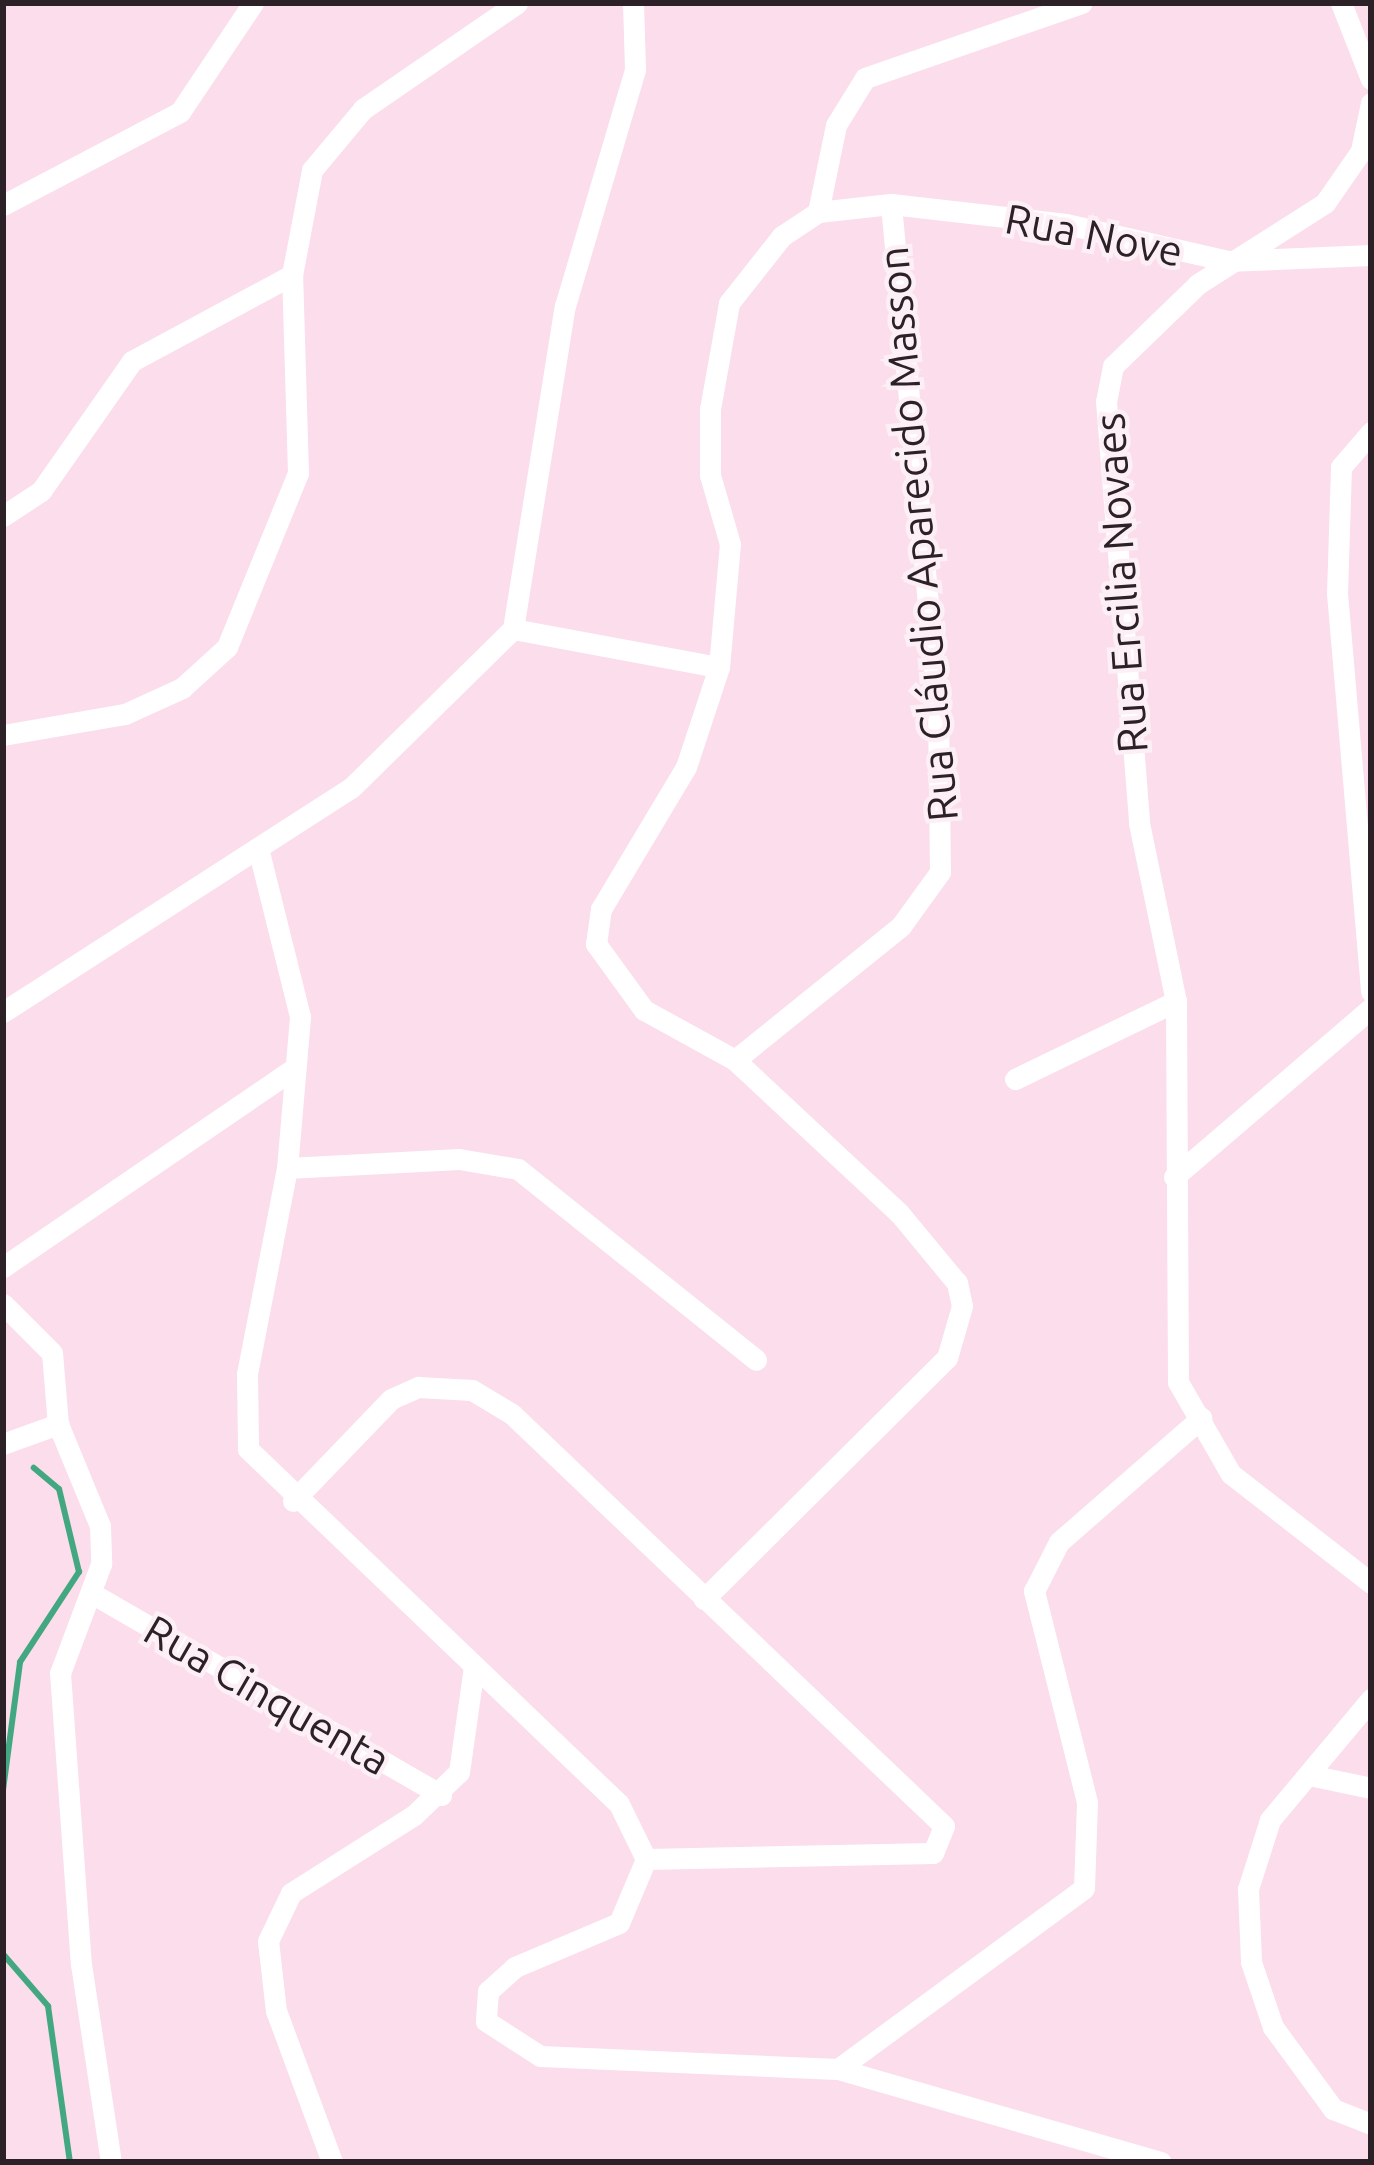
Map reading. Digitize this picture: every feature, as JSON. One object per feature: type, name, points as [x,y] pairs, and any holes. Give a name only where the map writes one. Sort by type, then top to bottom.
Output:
[{"type":"street","points":[[3,205],[180,112],[254,3]]},
{"type":"street","points":[[3,735],[76,728],[182,688],[245,618],[298,473],[292,275],[296,220],[331,146],[363,109],[517,3]]},
{"type":"street","points":[[3,1012],[259,853],[424,726],[513,629],[566,306],[635,69],[633,3]]},
{"type":"street","points":[[704,1599],[947,1358],[959,1334],[957,1283],[735,1060],[644,1010],[596,944],[602,909],[686,767],[719,667],[730,544],[710,475],[713,347],[754,268],[818,212],[836,125],[865,78],[1081,3]]},
{"type":"street","points":[[1341,3],[1371,79]]},
{"type":"street","name":"Rua Ercilia Novaes","points":[[1371,103],[1360,151],[1324,203],[1227,261],[1113,366],[1106,401],[1139,823],[1176,1001],[1178,1382],[1231,1474],[1371,1583]]},
{"type":"street","name":"Rua Nove","points":[[818,212],[891,204],[1066,224],[1227,261],[1371,255]]},
{"type":"street","name":"Rua Cláudio Aparecido Masson","points":[[735,1060],[901,926],[940,872],[938,712],[891,204]]},
{"type":"street","points":[[3,516],[40,491],[132,361],[292,275]]},
{"type":"street","points":[[1371,432],[1341,467],[1337,593],[1371,992]]},
{"type":"street","points":[[513,629],[719,667]]},
{"type":"street","points":[[259,853],[298,1000],[287,1168],[242,1423],[257,1469],[619,1804],[646,1859],[619,1923],[515,1966],[488,1991],[485,2020],[540,2056],[838,2069],[1161,2162]]},
{"type":"street","points":[[1016,1079],[1176,1001]]},
{"type":"street","points":[[1174,1177],[1371,1008]]},
{"type":"street","points":[[3,1268],[292,1070]]},
{"type":"street","points":[[287,1168],[459,1159],[518,1168],[756,1360]]},
{"type":"street","points":[[3,1304],[52,1352],[58,1424],[100,1526],[93,1594],[60,1673],[81,1964],[111,2162]]},
{"type":"street","points":[[293,1501],[391,1400],[418,1387],[472,1390],[512,1414],[887,1779],[936,1812],[944,1837],[933,1853],[646,1859]]},
{"type":"street","points":[[838,2069],[1084,1888],[1087,1802],[1034,1591],[1059,1542],[1201,1418]]},
{"type":"street","points":[[3,1444],[58,1424]]},
{"type":"street","name":"Rua Cinquenta","points":[[93,1594],[441,1795]]},
{"type":"street","points":[[332,2162],[276,2011],[268,1941],[291,1892],[441,1795],[468,1751],[474,1667]]},
{"type":"street","points":[[1371,1699],[1309,1775],[1254,1859],[1251,1962],[1301,2074],[1333,2109],[1371,2124]]},
{"type":"street","points":[[1309,1775],[1371,1788]]},
{"type":"waterway","points":[[3,1790],[20,1662],[79,1572],[59,1489],[34,1468]]},
{"type":"waterway","points":[[3,1954],[48,2006],[70,2162]]}]
